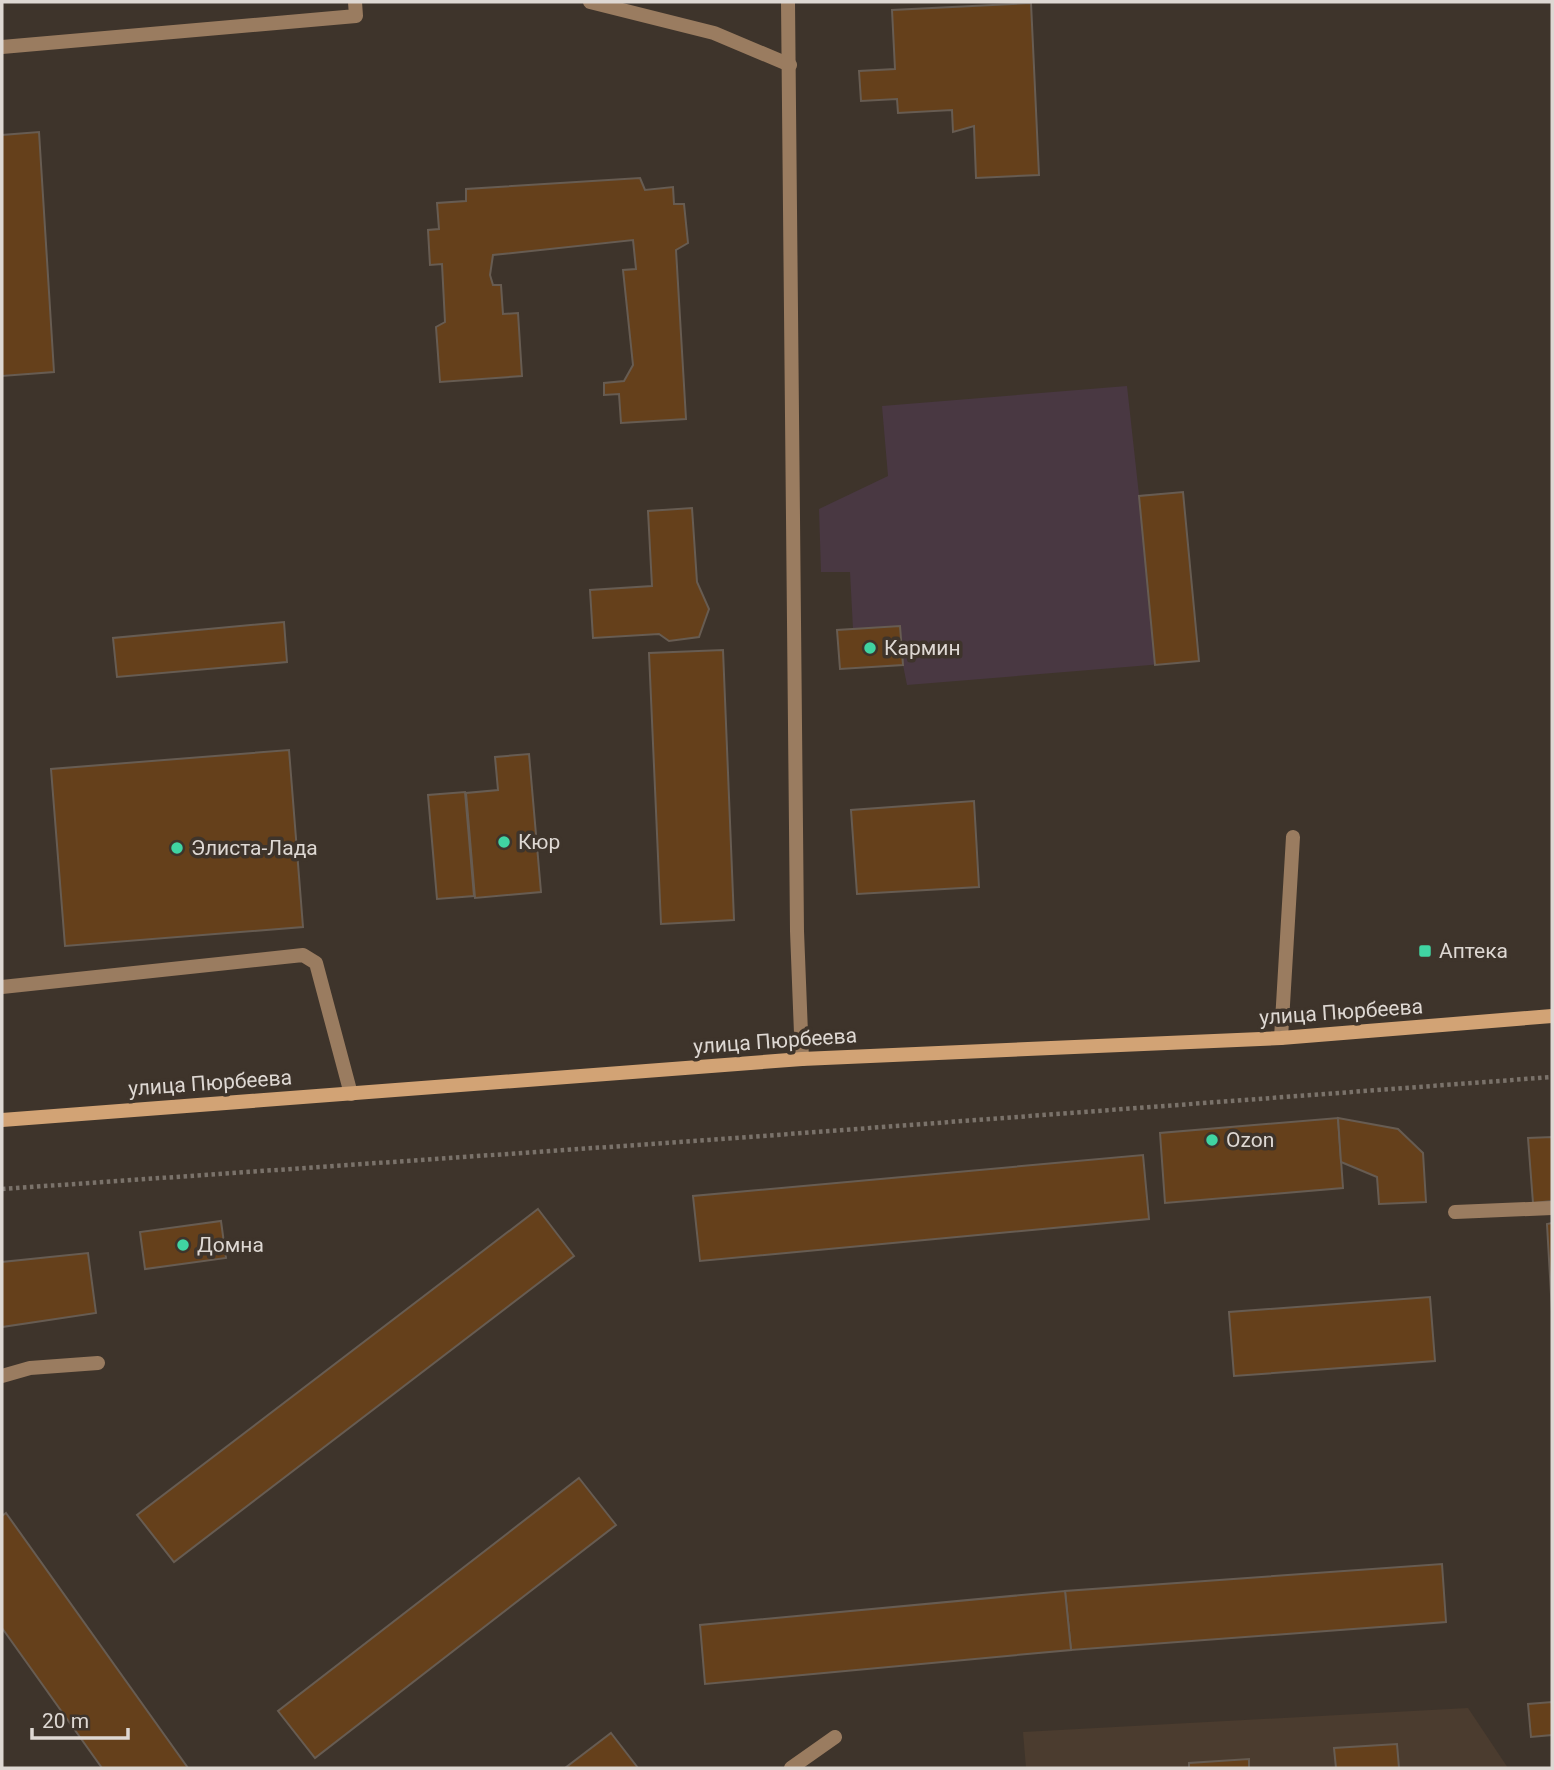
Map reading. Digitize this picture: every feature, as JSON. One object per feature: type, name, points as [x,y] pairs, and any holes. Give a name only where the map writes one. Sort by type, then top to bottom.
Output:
[{"type":"main road","name":"улица Пюрбеева","points":[[2,1120],[802,1059],[1281,1038],[1552,1016]]},
{"type":"street","points":[[2,47],[356,16],[355,2]]},
{"type":"street","points":[[590,2],[714,33],[790,65]]},
{"type":"street","points":[[788,2],[797,931],[802,1059]]},
{"type":"street","points":[[1281,1038],[1293,837]]},
{"type":"street","points":[[2,987],[303,955],[316,963],[351,1094]]},
{"type":"street","points":[[1455,1212],[1552,1208]]},
{"type":"street","points":[[2,1376],[30,1368],[98,1363]]},
{"type":"street","points":[[792,1768],[835,1737]]},
{"type":"path","points":[[2,1189],[1552,1077]]},
{"type":"shaded area","points":[[1127,386],[1139,495],[1183,492],[1199,661],[907,685],[900,627],[853,629],[850,572],[821,572],[819,509],[888,476],[882,406]]},
{"type":"shaded area","points":[[1468,1708],[1508,1768],[1026,1768],[1023,1732]]},
{"type":"building","points":[[1031,3],[1039,175],[976,178],[974,126],[953,132],[952,110],[898,113],[897,99],[861,101],[859,71],[895,69],[892,10]]},
{"type":"building","points":[[39,132],[54,372],[2,376],[2,135]]},
{"type":"building","points":[[640,178],[645,190],[673,187],[674,204],[684,204],[688,243],[676,250],[686,419],[621,423],[619,394],[604,395],[604,383],[624,381],[633,365],[623,270],[636,269],[633,240],[493,255],[490,275],[493,285],[501,285],[503,314],[518,313],[522,376],[440,382],[436,327],[445,322],[442,264],[430,265],[428,230],[439,229],[437,203],[466,201],[466,189]]},
{"type":"building","points":[[1183,492],[1199,661],[1155,665],[1139,496]]},
{"type":"building","points":[[692,508],[697,582],[709,609],[699,637],[669,641],[659,634],[593,638],[590,590],[652,586],[648,511]]},
{"type":"building","points":[[284,622],[287,662],[117,677],[113,638]]},
{"type":"building","name":"Кармин","points":[[900,626],[903,665],[840,669],[837,630]]},
{"type":"building","points":[[723,650],[734,920],[661,924],[649,653]]},
{"type":"building","name":"Элиста-Лада","points":[[289,750],[303,927],[65,946],[51,769]]},
{"type":"building","name":"Кюр","points":[[529,754],[541,892],[475,898],[466,793],[498,790],[495,757]]},
{"type":"building","points":[[465,792],[474,896],[437,899],[428,795]]},
{"type":"building","points":[[974,801],[979,887],[857,894],[851,810]]},
{"type":"building","points":[[1338,1118],[1343,1188],[1165,1203],[1160,1133]]},
{"type":"building","points":[[1338,1118],[1398,1129],[1423,1153],[1426,1202],[1379,1204],[1377,1177],[1341,1162]]},
{"type":"building","points":[[1552,1137],[1552,1201],[1533,1203],[1528,1138]]},
{"type":"building","points":[[1143,1155],[1149,1219],[700,1261],[693,1196]]},
{"type":"building","points":[[538,1209],[574,1256],[174,1562],[137,1515]]},
{"type":"building","name":"Домна","points":[[221,1221],[226,1258],[145,1269],[140,1232]]},
{"type":"building","points":[[1552,1223],[1552,1312],[1547,1224]]},
{"type":"building","points":[[88,1253],[96,1313],[2,1327],[2,1262]]},
{"type":"building","points":[[1430,1297],[1435,1361],[1234,1376],[1229,1312]]},
{"type":"building","points":[[579,1478],[616,1525],[315,1758],[278,1711]]},
{"type":"building","points":[[6,1513],[188,1768],[102,1768],[2,1628],[2,1516]]},
{"type":"building","points":[[1442,1564],[1446,1622],[1071,1650],[1065,1591]]},
{"type":"building","points":[[1065,1591],[1071,1650],[705,1684],[700,1625]]},
{"type":"building","points":[[1552,1702],[1552,1735],[1531,1737],[1528,1704]]},
{"type":"building","points":[[611,1733],[638,1768],[565,1768]]},
{"type":"building","points":[[1397,1744],[1399,1768],[1336,1768],[1334,1748]]},
{"type":"building","points":[[1249,1759],[1249,1768],[1189,1768],[1189,1763]]},
{"type":"place","name":"Кармин","points":[[870,648]]},
{"type":"place","name":"Кюр","points":[[504,842]]},
{"type":"place","name":"Элиста-Лада","points":[[177,848]]},
{"type":"place","name":"Аптека","points":[[1425,951]]},
{"type":"place","name":"Ozon","points":[[1212,1140]]},
{"type":"place","name":"Домна","points":[[183,1245]]}]
